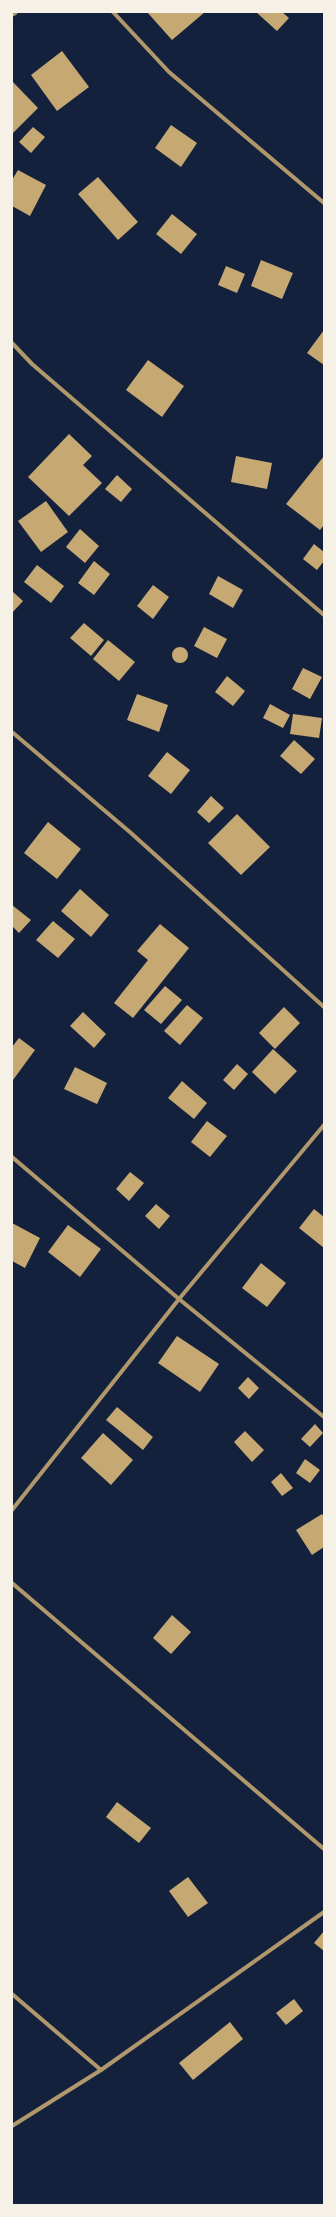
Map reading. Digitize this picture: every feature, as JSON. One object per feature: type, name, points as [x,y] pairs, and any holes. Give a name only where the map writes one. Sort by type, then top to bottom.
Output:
[{"type":"street","points":[[113,12],[168,72],[324,203]]},
{"type":"street","points":[[12,343],[32,364],[324,615]]},
{"type":"street","points":[[12,732],[130,833],[324,1007]]},
{"type":"street","points":[[12,1510],[179,1299],[324,1125]]},
{"type":"street","points":[[12,1158],[179,1299],[324,1417]]},
{"type":"street","points":[[12,1583],[324,1848]]},
{"type":"street","points":[[12,2126],[101,2070],[324,1912]]},
{"type":"street","points":[[12,1994],[101,2070]]},
{"type":"building","points":[[147,12],[205,12],[172,40]]},
{"type":"building","points":[[256,12],[282,12],[289,18],[277,31]]},
{"type":"building","points":[[62,51],[89,87],[57,111],[31,75]]},
{"type":"building","points":[[12,81],[38,108],[12,134]]},
{"type":"building","points":[[171,125],[197,143],[181,167],[155,148]]},
{"type":"building","points":[[33,127],[45,137],[31,153],[19,142]]},
{"type":"building","points":[[18,170],[46,185],[30,216],[12,206],[12,180]]},
{"type":"building","points":[[98,177],[138,222],[118,240],[78,194]]},
{"type":"building","points":[[172,214],[197,234],[181,254],[156,234]]},
{"type":"building","points":[[261,260],[293,273],[282,299],[251,286]]},
{"type":"building","points":[[226,266],[245,274],[237,293],[218,285]]},
{"type":"building","points":[[324,330],[324,365],[307,353]]},
{"type":"building","points":[[148,360],[184,386],[162,417],[126,390]]},
{"type":"building","points":[[69,434],[92,456],[83,465],[102,483],[69,516],[28,477]]},
{"type":"building","points":[[236,456],[272,463],[267,489],[231,482]]},
{"type":"building","points":[[324,456],[324,525],[320,530],[286,504]]},
{"type":"building","points":[[117,475],[132,489],[121,502],[105,489]]},
{"type":"building","points":[[46,501],[68,532],[41,552],[18,521]]},
{"type":"building","points":[[80,529],[99,546],[85,563],[66,547]]},
{"type":"building","points":[[314,544],[324,552],[324,561],[317,570],[303,559]]},
{"type":"building","points":[[94,561],[110,574],[94,595],[78,583]]},
{"type":"building","points":[[37,565],[64,586],[51,603],[24,582]]},
{"type":"building","points":[[218,576],[243,590],[233,608],[209,594]]},
{"type":"building","points":[[153,585],[169,597],[153,619],[137,606]]},
{"type":"building","points":[[12,591],[23,601],[12,613]]},
{"type":"building","points":[[84,623],[104,640],[91,656],[70,638]]},
{"type":"building","points":[[204,627],[227,639],[217,658],[194,646]]},
{"type":"building","points":[[108,640],[135,662],[119,681],[93,659]]},
{"type":"building","points":[[180,647],[187,652],[188,655],[183,662],[180,663],[173,658],[172,655],[177,648]]},
{"type":"building","points":[[303,668],[322,677],[310,699],[292,689]]},
{"type":"building","points":[[227,676],[245,691],[233,706],[215,692]]},
{"type":"building","points":[[137,694],[168,705],[159,732],[127,720]]},
{"type":"building","points":[[270,704],[290,715],[283,728],[263,718]]},
{"type":"building","points":[[293,714],[322,718],[319,738],[290,734]]},
{"type":"building","points":[[294,740],[315,759],[301,774],[280,756]]},
{"type":"building","points":[[167,752],[190,770],[171,794],[148,776]]},
{"type":"building","points":[[211,796],[224,808],[209,823],[197,812]]},
{"type":"building","points":[[237,814],[270,847],[241,875],[208,843]]},
{"type":"building","points":[[48,822],[81,849],[57,879],[24,853]]},
{"type":"building","points":[[80,889],[109,915],[91,937],[61,911]]},
{"type":"building","points":[[12,905],[31,920],[19,933],[12,926]]},
{"type":"building","points":[[53,921],[75,939],[58,958],[36,940]]},
{"type":"building","points":[[160,924],[189,948],[133,1018],[114,1003],[148,960],[137,951]]},
{"type":"building","points":[[165,986],[182,1000],[161,1024],[144,1010]]},
{"type":"building","points":[[187,1005],[203,1018],[180,1045],[164,1031]]},
{"type":"building","points":[[284,1007],[300,1023],[275,1049],[259,1033]]},
{"type":"building","points":[[83,1012],[106,1034],[94,1048],[70,1026]]},
{"type":"building","points":[[19,1038],[35,1050],[13,1080],[12,1047]]},
{"type":"building","points":[[273,1049],[297,1071],[275,1094],[252,1072]]},
{"type":"building","points":[[237,1064],[248,1074],[234,1090],[223,1080]]},
{"type":"building","points":[[75,1067],[107,1083],[97,1104],[64,1089]]},
{"type":"building","points":[[182,1081],[207,1103],[194,1119],[168,1098]]},
{"type":"building","points":[[207,1121],[227,1136],[210,1157],[191,1142]]},
{"type":"building","points":[[130,1172],[144,1183],[129,1201],[116,1189]]},
{"type":"building","points":[[156,1204],[170,1216],[159,1229],[145,1216]]},
{"type":"building","points":[[314,1209],[324,1217],[324,1248],[299,1228]]},
{"type":"building","points":[[12,1223],[40,1238],[25,1268],[12,1261]]},
{"type":"building","points":[[68,1225],[101,1249],[80,1277],[48,1252]]},
{"type":"building","points":[[261,1263],[286,1283],[267,1307],[242,1288]]},
{"type":"building","points":[[177,1336],[219,1364],[200,1392],[158,1363]]},
{"type":"building","points":[[248,1377],[259,1388],[249,1399],[238,1388]]},
{"type":"building","points":[[117,1407],[153,1437],[143,1450],[106,1420]]},
{"type":"building","points":[[315,1424],[323,1433],[310,1447],[301,1439]]},
{"type":"building","points":[[245,1431],[264,1450],[252,1462],[234,1442]]},
{"type":"building","points":[[103,1433],[133,1460],[111,1485],[81,1458]]},
{"type":"building","points":[[305,1459],[320,1470],[310,1483],[296,1473]]},
{"type":"building","points":[[281,1473],[293,1488],[282,1496],[271,1482]]},
{"type":"building","points":[[322,1514],[324,1517],[324,1547],[312,1555],[296,1530]]},
{"type":"building","points":[[172,1615],[191,1632],[171,1654],[153,1638]]},
{"type":"building","points":[[117,1802],[151,1828],[139,1843],[106,1817]]},
{"type":"building","points":[[188,1877],[208,1903],[188,1917],[169,1891]]},
{"type":"building","points":[[324,1931],[324,1951],[314,1943]]},
{"type":"building","points":[[294,1999],[303,2011],[286,2025],[276,2013]]},
{"type":"building","points":[[230,2022],[243,2039],[193,2080],[179,2063]]}]
